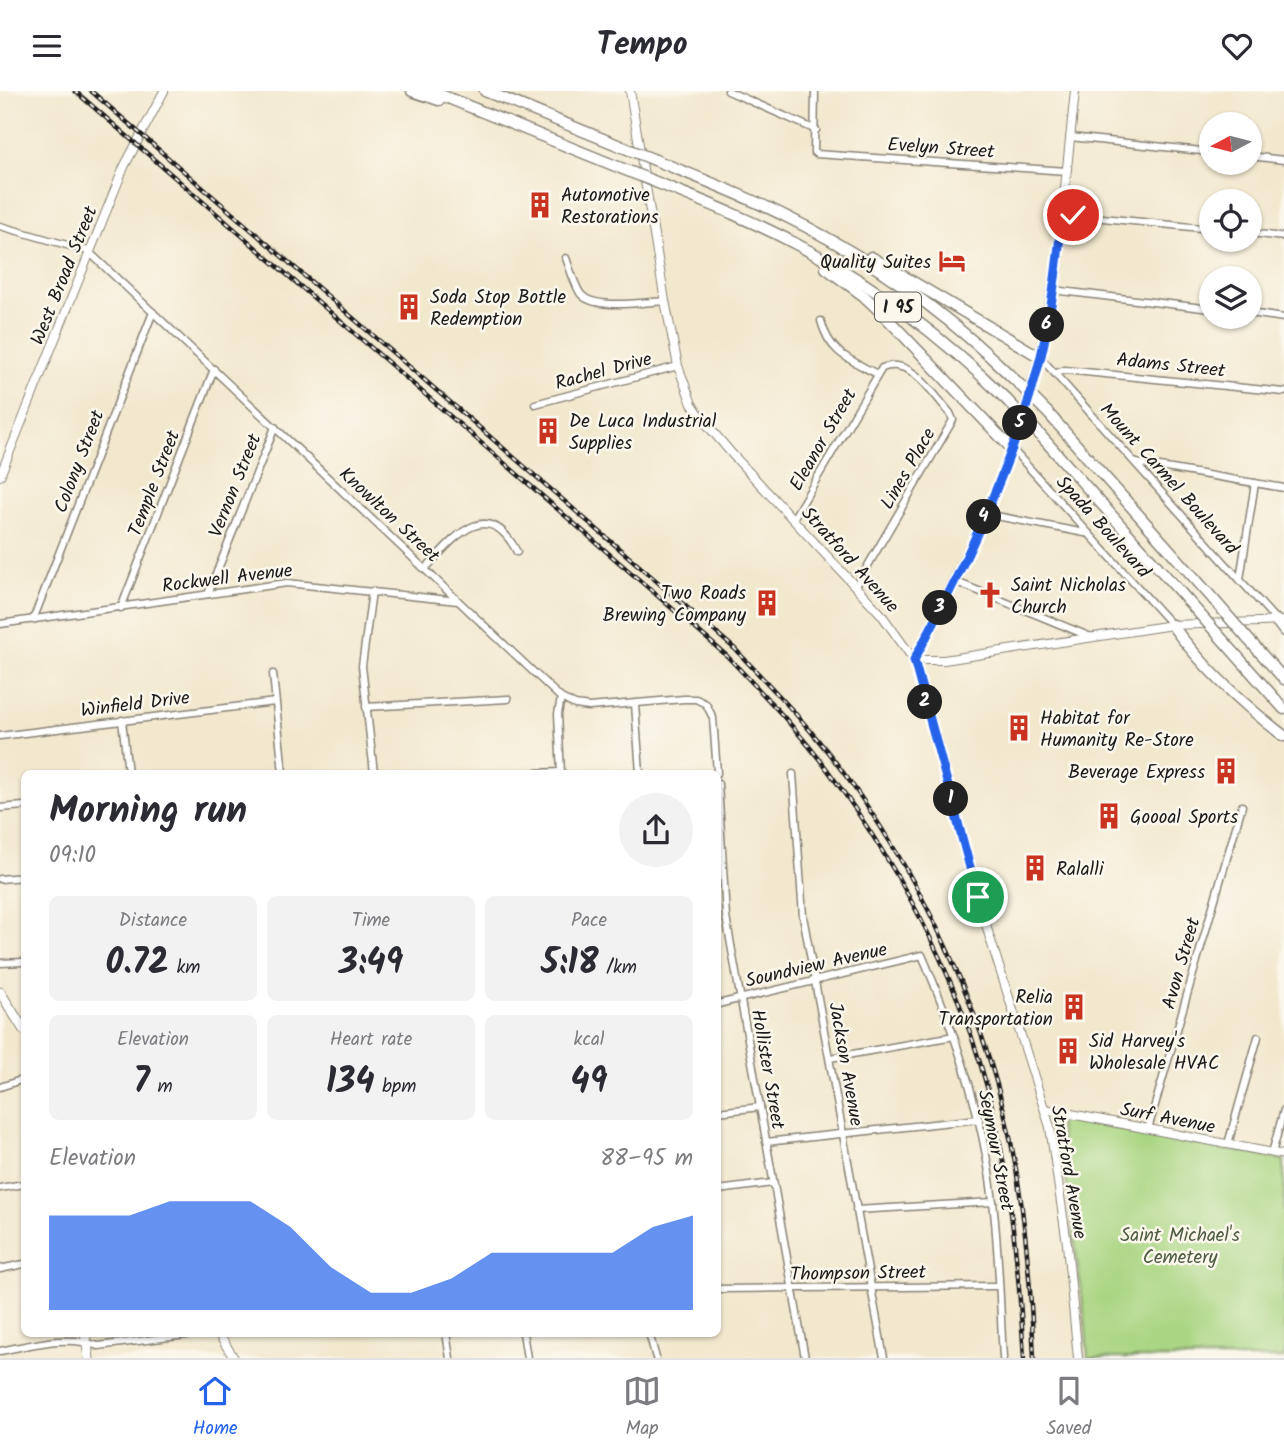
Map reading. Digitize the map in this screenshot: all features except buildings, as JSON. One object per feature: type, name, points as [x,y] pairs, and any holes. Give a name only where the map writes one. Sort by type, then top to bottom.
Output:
[{"type":"highway","points":[[412,91],[522,128]]},
{"type":"highway","name":"I 95","points":[[431,91],[775,233],[842,270],[896,306],[947,345],[1007,400],[1284,709]]},
{"type":"highway","name":"I 95","points":[[485,91],[789,217],[835,242],[901,284],[962,331],[1048,413],[1284,679]]},
{"type":"highway","points":[[496,91],[536,111]]},
{"type":"highway","points":[[789,217],[846,243],[1040,357]]},
{"type":"highway","points":[[775,233],[864,296],[1012,449]]},
{"type":"highway","points":[[1280,620],[1284,631]]},
{"type":"highway","points":[[1172,625],[1223,685],[1284,736]]},
{"type":"main road","name":"West Broad Street","points":[[0,476],[88,251],[124,167],[164,91]]},
{"type":"main road","name":"Stratford Avenue","points":[[630,91],[665,301],[678,366],[689,398],[702,420],[856,586],[894,630],[914,660],[989,935],[1045,1109],[1060,1189],[1078,1358]]},
{"type":"main road","points":[[1075,91],[1053,290],[1040,357],[1012,449],[986,514],[914,660],[936,661],[1172,625],[1280,620]]},
{"type":"main road","points":[[0,992],[21,1025]]},
{"type":"main road","name":"Surf Avenue","points":[[1045,1109],[1284,1155]]},
{"type":"main road","points":[[85,1337],[89,1358]]},
{"type":"main road","points":[[221,1337],[234,1358]]},
{"type":"street","points":[[727,91],[816,129],[815,91]]},
{"type":"street","name":"Evelyn Street","points":[[816,129],[814,152],[1067,171]]},
{"type":"street","points":[[1070,137],[1199,151]]},
{"type":"street","points":[[1262,157],[1284,160]]},
{"type":"street","points":[[1062,214],[1199,228]]},
{"type":"street","points":[[0,226],[88,251]]},
{"type":"street","points":[[1262,234],[1284,237]]},
{"type":"street","name":"Knowlton Street","points":[[88,251],[561,698],[584,707],[696,699],[706,704],[713,718],[717,770]]},
{"type":"street","points":[[566,258],[581,295],[591,302],[602,304],[665,301]]},
{"type":"street","points":[[1053,290],[1199,308]]},
{"type":"street","name":"Colony Street","points":[[33,620],[153,312]]},
{"type":"street","points":[[1262,315],[1284,318]]},
{"type":"street","points":[[821,321],[825,336],[832,347],[877,374]]},
{"type":"street","name":"Mount Carmel Boulevard","points":[[1040,357],[1280,620]]},
{"type":"street","name":"Lines Place","points":[[856,586],[953,420],[950,413],[909,369],[899,364],[888,365],[877,374]]},
{"type":"street","name":"Rachel Drive","points":[[535,404],[678,366]]},
{"type":"street","name":"Temple Street","points":[[121,608],[214,369]]},
{"type":"street","name":"Adams Street","points":[[1056,373],[1065,370],[1284,393]]},
{"type":"street","name":"Eleanor Street","points":[[793,519],[877,374]]},
{"type":"street","name":"Vernon Street","points":[[208,594],[275,427]]},
{"type":"street","name":"Spada Boulevard","points":[[1012,449],[1172,625]]},
{"type":"street","points":[[1136,463],[1284,488]]},
{"type":"street","points":[[1240,579],[1255,483]]},
{"type":"street","points":[[986,514],[1092,534]]},
{"type":"street","points":[[425,569],[455,537],[475,525],[489,525],[502,531],[509,537],[517,552]]},
{"type":"street","points":[[954,581],[1094,638]]},
{"type":"street","name":"Rockwell Avenue","points":[[0,624],[299,583],[458,601]]},
{"type":"street","points":[[372,591],[362,666],[374,770]]},
{"type":"street","points":[[273,674],[283,770]]},
{"type":"street","points":[[561,698],[558,714],[561,770]]},
{"type":"street","points":[[366,707],[508,699]]},
{"type":"street","name":"Winfield Drive","points":[[0,736],[275,702]]},
{"type":"street","points":[[635,704],[640,770]]},
{"type":"street","points":[[122,720],[128,770]]},
{"type":"street","name":"Jackson Avenue","points":[[793,774],[803,916],[884,1358]]},
{"type":"street","points":[[0,808],[21,806]]},
{"type":"street","name":"Avon Street","points":[[1148,1129],[1242,806]]},
{"type":"street","points":[[0,879],[21,877]]},
{"type":"street","name":"Hollister Street","points":[[721,898],[805,1358]]},
{"type":"street","name":"Soundview Avenue","points":[[721,1003],[922,955]]},
{"type":"street","name":"Seymour Street","points":[[922,955],[954,1036],[979,1119],[993,1202],[1003,1358]]},
{"type":"street","points":[[0,963],[21,962]]},
{"type":"street","points":[[830,1058],[954,1036]]},
{"type":"street","points":[[1228,1144],[1258,1037]]},
{"type":"street","points":[[0,1087],[21,1080]]},
{"type":"street","points":[[721,1112],[760,1107]]},
{"type":"street","points":[[1272,1153],[1284,1110]]},
{"type":"street","points":[[766,1142],[979,1119]]},
{"type":"street","points":[[721,1190],[773,1183]]},
{"type":"street","points":[[0,1188],[21,1184]]},
{"type":"street","points":[[856,1210],[993,1202]]},
{"type":"street","points":[[0,1269],[21,1265]]},
{"type":"street","name":"Thompson Street","points":[[721,1289],[998,1286]]},
{"type":"street","points":[[0,1351],[85,1337],[98,1346],[170,1337]]},
{"type":"street","points":[[447,1337],[450,1358]]},
{"type":"street","points":[[524,1337],[527,1358]]},
{"type":"street","points":[[650,1337],[656,1358]]},
{"type":"green space","name":"Saint Michael's Cemetery","points":[[1066,1119],[1284,1160],[1284,1358],[1088,1358],[1059,1126]]},
{"type":"railway","points":[[75,91],[727,656],[793,727],[829,772],[907,893],[949,979],[982,1069],[1006,1175],[1024,1358]]},
{"type":"railway","points":[[91,91],[735,649],[800,719],[837,764],[865,803],[916,886],[938,929],[976,1019],[1011,1141],[1028,1265],[1034,1358]]},
{"type":"place","name":"Automotive Restorations","points":[[540,205]]},
{"type":"place","name":"Quality Suites","points":[[952,261]]},
{"type":"place","name":"Soda Stop Bottle Redemption","points":[[409,307]]},
{"type":"place","name":"De Luca Industrial Supplies","points":[[548,431]]},
{"type":"place","name":"Saint Nicholas Church","points":[[990,595]]},
{"type":"place","name":"Two Roads Brewing Company","points":[[767,603]]},
{"type":"place","name":"Habitat for Humanity Re-Store","points":[[1019,728]]},
{"type":"place","name":"Beverage Express","points":[[1226,771]]},
{"type":"place","name":"Goooal Sports","points":[[1109,816]]},
{"type":"place","name":"Ralalli","points":[[1035,868]]},
{"type":"place","name":"Relia Transportation","points":[[1074,1007]]},
{"type":"place","name":"Sid Harvey's Wholesale HVAC","points":[[1068,1051]]},
{"type":"route","points":[[978,897],[914,660],[986,514],[1012,449],[1040,357],[1053,290],[1062,214],[1073,215]]}]
